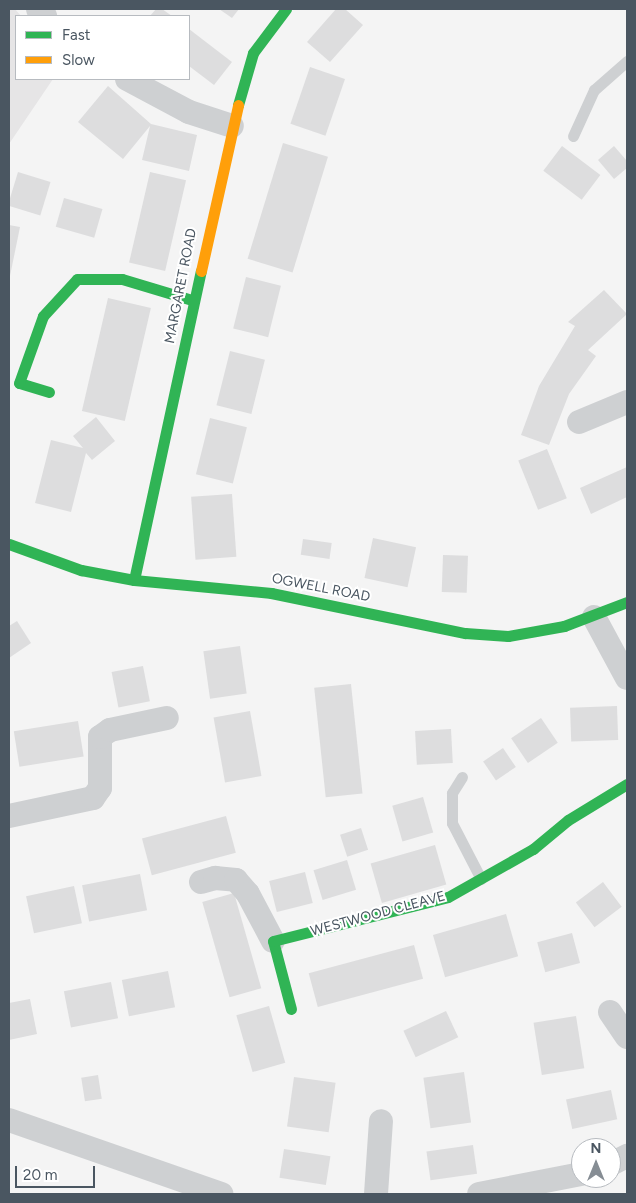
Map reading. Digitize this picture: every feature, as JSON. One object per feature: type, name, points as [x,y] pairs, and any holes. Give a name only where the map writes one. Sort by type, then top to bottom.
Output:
[{"type":"street","name":"MARGARET ROAD","points":[[134,580],[174,401],[192,300],[232,126],[253,53],[286,9]]},
{"type":"street","points":[[129,80],[189,112],[232,126]]},
{"type":"street","points":[[49,392],[19,383],[43,316],[77,279],[122,279],[192,300]]},
{"type":"street","points":[[579,422],[627,402]]},
{"type":"street","name":"OGWELL ROAD","points":[[9,544],[80,570],[134,580],[271,593],[465,633],[508,636],[564,626],[594,617],[627,602]]},
{"type":"street","points":[[594,617],[627,678]]},
{"type":"street","points":[[9,816],[93,798],[100,788],[100,737],[110,730],[167,718]]},
{"type":"street","name":"WESTWOOD CLEAVE","points":[[273,941],[448,897],[533,849],[568,820],[627,784]]},
{"type":"street","points":[[201,882],[215,878],[236,880],[248,894],[273,941],[291,1009]]},
{"type":"street","points":[[610,1012],[627,1037]]},
{"type":"street","points":[[9,1120],[35,1126],[222,1194]]},
{"type":"street","points":[[376,1194],[381,1121]]},
{"type":"street","points":[[479,1194],[571,1176]]},
{"type":"lane","points":[[573,136],[594,90],[627,61]]},
{"type":"lane","points":[[462,777],[452,793],[452,823],[481,879]]},
{"type":"shaded area","points":[[9,9],[15,9],[20,15],[15,15],[15,80],[52,80],[9,144]]},
{"type":"building","points":[[156,9],[162,9],[171,15],[151,15]]},
{"type":"building","points":[[219,9],[239,9],[232,18]]},
{"type":"building","points":[[336,9],[345,9],[363,25],[330,62],[307,42]]},
{"type":"building","points":[[190,30],[232,62],[214,85],[190,67]]},
{"type":"building","points":[[310,67],[345,79],[325,136],[290,124]]},
{"type":"building","points":[[108,86],[151,124],[197,135],[189,171],[142,160],[150,126],[123,159],[78,122]]},
{"type":"building","points":[[283,143],[328,157],[293,272],[248,259]]},
{"type":"building","points":[[562,146],[600,175],[582,200],[543,171]]},
{"type":"building","points":[[614,146],[627,161],[627,168],[614,179],[598,160]]},
{"type":"building","points":[[18,172],[51,182],[40,215],[9,206]]},
{"type":"building","points":[[150,172],[186,180],[165,271],[129,263]]},
{"type":"building","points":[[64,198],[102,209],[94,238],[56,227]]},
{"type":"building","points":[[9,225],[20,227],[10,276],[9,276]]},
{"type":"building","points":[[246,277],[281,286],[268,337],[233,328]]},
{"type":"building","points":[[604,290],[627,314],[588,350],[596,356],[569,394],[549,445],[521,435],[539,386],[575,326],[568,322]]},
{"type":"building","points":[[108,298],[151,308],[125,421],[82,411]]},
{"type":"building","points":[[230,351],[265,360],[251,414],[216,405]]},
{"type":"building","points":[[96,417],[115,441],[92,460],[86,453],[71,512],[35,503],[51,440],[83,448],[73,436]]},
{"type":"building","points":[[210,418],[247,427],[233,483],[196,474]]},
{"type":"building","points":[[547,449],[567,498],[538,510],[518,461]]},
{"type":"building","points":[[627,467],[627,497],[591,514],[580,488]]},
{"type":"building","points":[[232,494],[236,557],[195,560],[191,497]]},
{"type":"building","points":[[373,538],[416,547],[408,587],[364,578]]},
{"type":"building","points":[[303,539],[332,543],[329,559],[301,555]]},
{"type":"building","points":[[443,555],[468,556],[467,593],[442,592]]},
{"type":"building","points":[[17,621],[31,643],[9,658],[9,626]]},
{"type":"building","points":[[240,646],[247,694],[210,699],[203,651]]},
{"type":"building","points":[[143,666],[150,701],[118,707],[112,672]]},
{"type":"building","points":[[351,684],[362,793],[326,797],[314,688]]},
{"type":"building","points":[[617,706],[618,740],[571,742],[570,708]]},
{"type":"building","points":[[250,711],[261,776],[225,782],[214,717]]},
{"type":"building","points":[[541,718],[558,743],[528,763],[511,738]]},
{"type":"building","points":[[78,721],[84,757],[19,767],[14,731]]},
{"type":"building","points":[[451,729],[453,763],[417,765],[415,731]]},
{"type":"building","points":[[503,748],[516,767],[496,780],[483,761]]},
{"type":"building","points":[[423,797],[433,833],[402,841],[392,806]]},
{"type":"building","points":[[226,816],[236,853],[152,875],[142,839]]},
{"type":"building","points":[[361,828],[368,850],[347,857],[340,835]]},
{"type":"building","points":[[435,845],[446,884],[382,903],[371,863]]},
{"type":"building","points":[[347,860],[356,890],[323,900],[314,870]]},
{"type":"building","points":[[305,872],[313,903],[277,912],[269,881]]},
{"type":"building","points":[[140,874],[147,910],[89,922],[82,885]]},
{"type":"building","points":[[603,882],[622,907],[595,927],[576,902]]},
{"type":"building","points":[[74,886],[82,923],[34,933],[26,896]]},
{"type":"building","points":[[234,893],[261,988],[230,997],[202,902]]},
{"type":"building","points":[[506,914],[518,956],[445,977],[433,935]]},
{"type":"building","points":[[572,933],[580,963],[545,972],[537,942]]},
{"type":"building","points":[[414,945],[423,979],[318,1007],[309,973]]},
{"type":"building","points":[[168,971],[175,1007],[129,1016],[122,980]]},
{"type":"building","points":[[111,982],[118,1018],[71,1027],[64,991]]},
{"type":"building","points":[[30,999],[37,1034],[9,1040],[9,1003]]},
{"type":"building","points":[[269,1006],[285,1063],[253,1072],[236,1015]]},
{"type":"building","points":[[446,1011],[458,1037],[416,1057],[403,1031]]},
{"type":"building","points":[[576,1016],[584,1068],[542,1075],[534,1023]]},
{"type":"building","points":[[464,1072],[471,1123],[430,1128],[423,1078]]},
{"type":"building","points":[[98,1075],[102,1099],[85,1101],[81,1078]]},
{"type":"building","points":[[294,1077],[336,1083],[329,1132],[287,1127]]},
{"type":"building","points":[[611,1090],[617,1119],[572,1129],[566,1100]]},
{"type":"building","points":[[473,1145],[477,1174],[430,1180],[426,1152]]},
{"type":"building","points":[[284,1149],[330,1156],[326,1185],[279,1178]]},
{"type":"traffic: fast","points":[[238,105],[253,53],[286,9]]},
{"type":"traffic: fast","points":[[134,580],[201,271]]},
{"type":"traffic: fast","points":[[49,392],[19,383],[43,316],[77,279],[122,279],[192,300]]},
{"type":"traffic: fast","points":[[9,544],[81,570],[134,580],[271,593],[465,633],[508,636],[564,626],[627,602]]},
{"type":"traffic: fast","points":[[291,1009],[273,941],[448,897],[533,849],[568,820],[627,784]]},
{"type":"traffic: slow","points":[[201,271],[238,105]]}]
